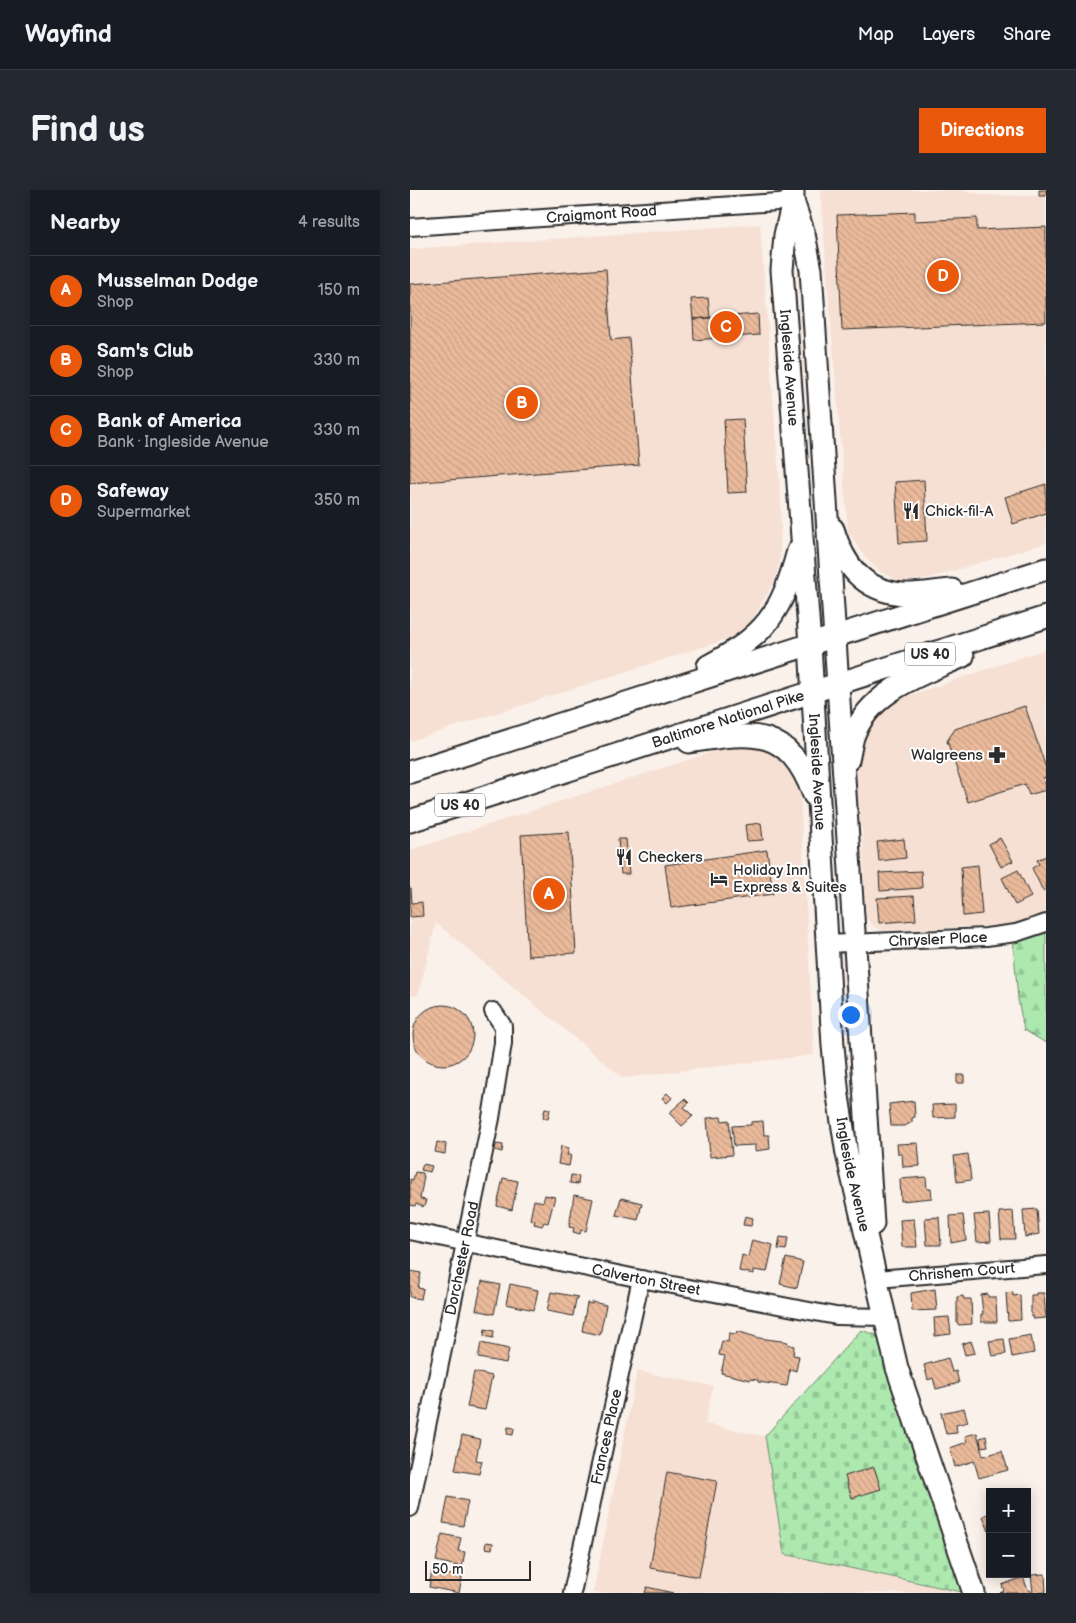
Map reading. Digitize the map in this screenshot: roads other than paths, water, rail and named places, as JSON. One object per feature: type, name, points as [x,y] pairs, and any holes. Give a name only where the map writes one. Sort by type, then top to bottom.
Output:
[{"type":"main road","name":"Ingleside Avenue","points":[[793,196],[804,234],[810,270],[877,1279]]},
{"type":"main road","name":"Ingleside Avenue","points":[[793,196],[785,235],[782,270],[810,644],[833,1046],[838,1096],[847,1154],[897,1368],[974,1593]]},
{"type":"main road","points":[[826,506],[838,545],[861,577],[873,588],[904,594],[992,586]]},
{"type":"main road","points":[[657,692],[733,652],[754,636],[770,619],[782,602],[790,582],[802,534]]},
{"type":"main road","points":[[410,772],[1046,569]]},
{"type":"main road","points":[[844,777],[853,737],[860,722],[887,693],[905,682],[1046,618]]},
{"type":"main road","name":"Baltimore National Pike","points":[[414,818],[1046,618]]},
{"type":"main road","points":[[627,751],[731,736],[748,735],[761,737],[774,742],[798,761],[807,777],[820,813]]},
{"type":"main road","points":[[410,762],[454,758]]},
{"type":"street","name":"Craigmont Road","points":[[410,228],[793,196]]},
{"type":"street","name":"Chrysler Place","points":[[828,944],[986,937],[1016,933],[1046,922]]},
{"type":"street","name":"Dorchester Road","points":[[410,1508],[491,1118],[503,1042],[503,1026],[493,1011]]},
{"type":"street","name":"Calverton Street","points":[[410,1231],[640,1279],[836,1316],[884,1317]]},
{"type":"street","name":"Chrishem Court","points":[[877,1279],[1046,1265]]},
{"type":"street","name":"Frances Place","points":[[572,1593],[640,1279]]},
{"type":"place","name":"Safeway","points":[[943,276]]},
{"type":"place","name":"Bank of America","points":[[726,327]]},
{"type":"place","name":"Sam's Club","points":[[522,403]]},
{"type":"place","name":"Chick-fil-A","points":[[911,511]]},
{"type":"place","name":"Walgreens","points":[[997,755]]},
{"type":"place","name":"Checkers","points":[[624,857]]},
{"type":"place","name":"Holiday Inn Express & Suites","points":[[719,879]]},
{"type":"place","name":"Musselman Dodge","points":[[549,894]]}]
